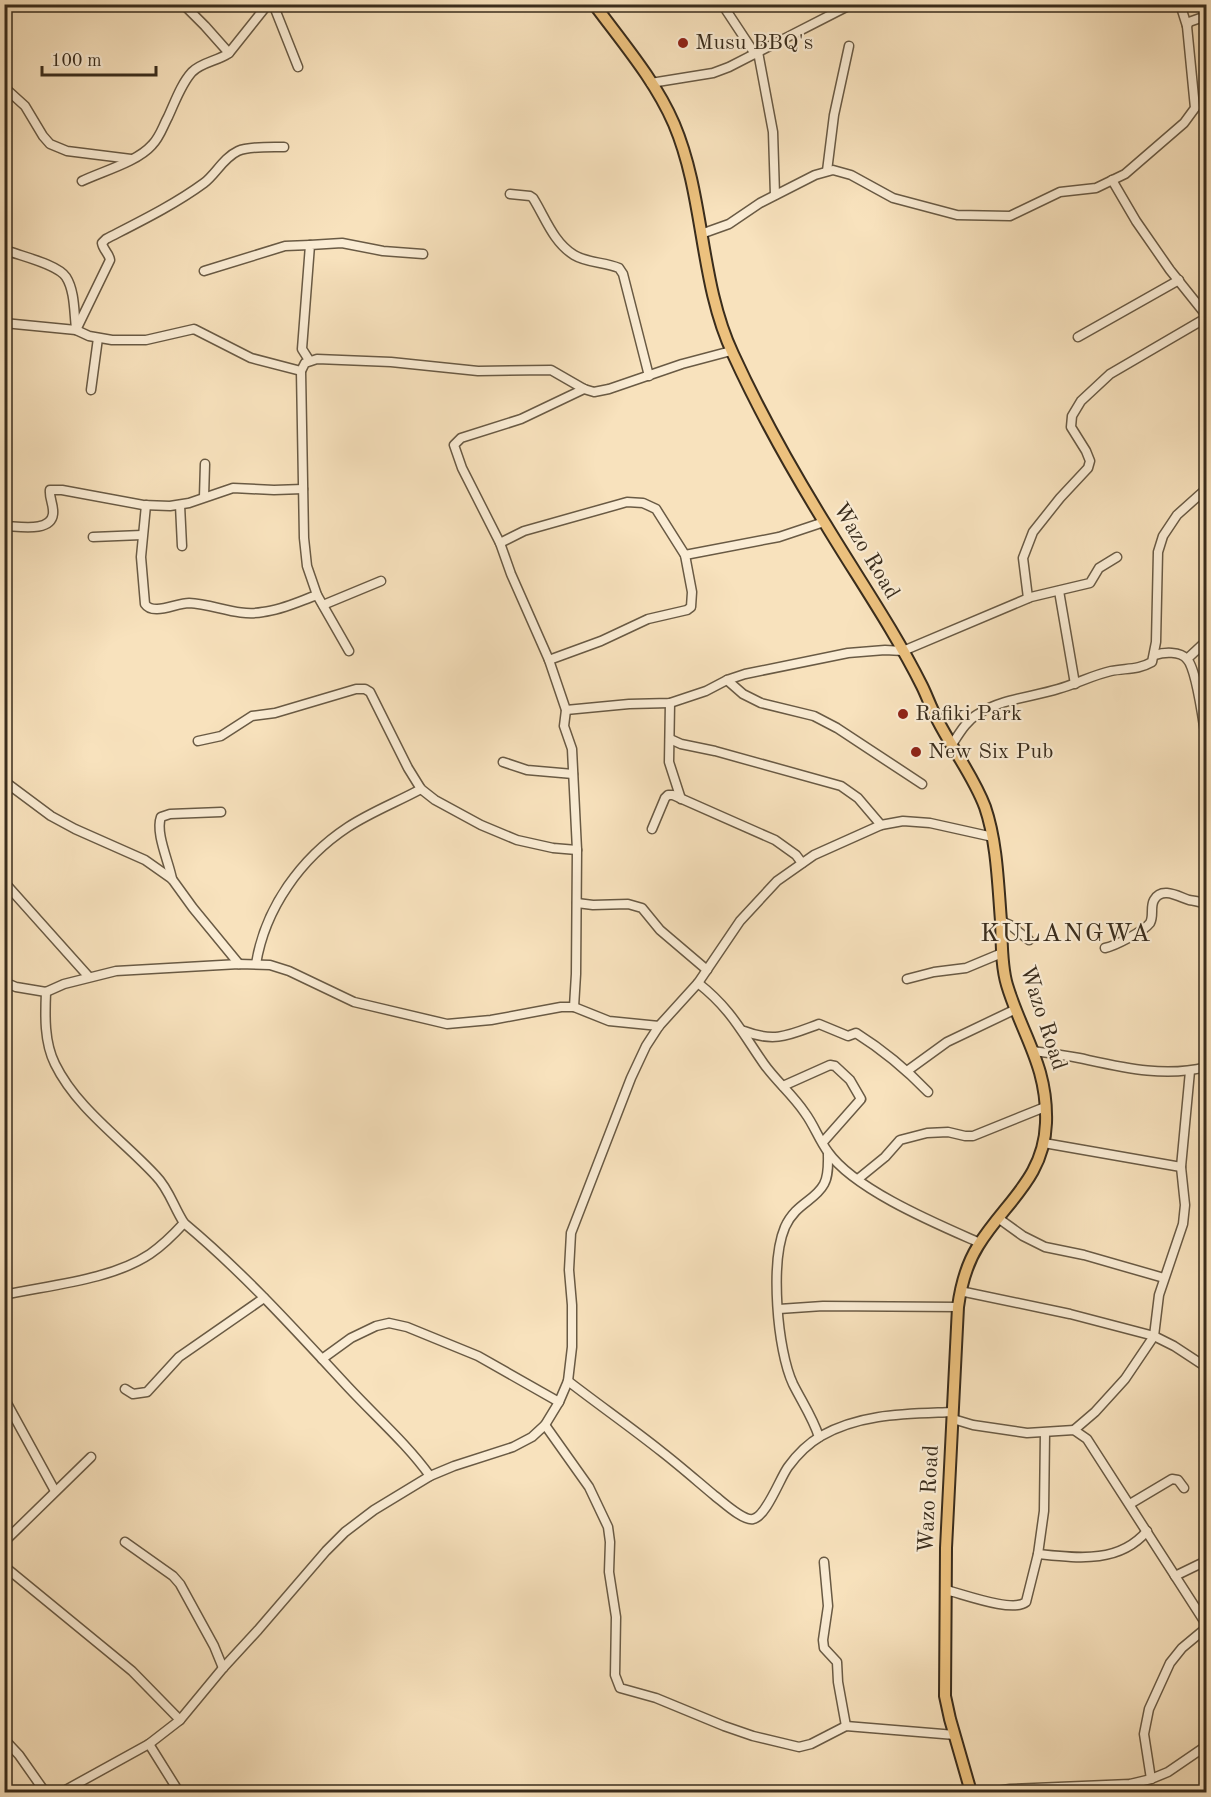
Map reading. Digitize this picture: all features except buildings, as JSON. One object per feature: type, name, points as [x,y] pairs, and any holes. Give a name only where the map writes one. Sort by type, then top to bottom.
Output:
[{"type":"main road","name":"Wazo Road","points":[[594,4],[651,83],[676,131],[693,187],[715,302],[731,351],[784,455],[903,651],[951,746],[976,784],[993,837],[1006,983],[1044,1084],[1045,1107],[1044,1143],[1033,1173],[1024,1188],[980,1243],[966,1270],[958,1307],[948,1486],[945,1696],[971,1792]]},
{"type":"street","points":[[183,4],[229,53]]},
{"type":"street","points":[[82,181],[132,160],[152,146],[185,81],[192,72],[199,66],[221,59],[229,53],[270,4],[298,67]]},
{"type":"street","points":[[722,4],[757,53],[773,132],[775,195]]},
{"type":"street","points":[[651,83],[713,73],[852,4]]},
{"type":"street","points":[[701,234],[729,224],[775,195],[827,171],[840,171],[851,175],[892,198],[957,215],[1010,216],[1060,192],[1095,188],[1125,174],[1184,123],[1195,108],[1187,26],[1180,4]]},
{"type":"street","points":[[1187,26],[1189,22],[1206,16]]},
{"type":"street","points":[[827,171],[834,115],[849,46]]},
{"type":"street","points":[[4,87],[25,106],[43,136],[59,148],[132,160]]},
{"type":"street","points":[[76,330],[110,260],[102,243],[106,239],[145,219],[205,182],[226,159],[237,152],[284,147]]},
{"type":"street","points":[[1028,598],[1023,558],[1033,532],[1060,498],[1089,468],[1090,461],[1086,451],[1071,427],[1071,416],[1081,401],[1110,374],[1206,316],[1136,221],[1115,189],[1112,180]]},
{"type":"street","points":[[510,194],[530,196],[549,227],[566,248],[575,255],[619,268],[623,274],[649,376]]},
{"type":"street","points":[[204,271],[285,246],[342,243],[384,251],[423,254]]},
{"type":"street","points":[[309,360],[302,349],[310,245]]},
{"type":"street","points":[[11,252],[54,267],[64,275],[71,292],[76,330]]},
{"type":"street","points":[[1078,337],[1179,280]]},
{"type":"street","points":[[4,323],[76,330],[98,338],[146,340],[194,329],[251,358],[301,371]]},
{"type":"street","points":[[91,390],[98,338]]},
{"type":"street","points":[[349,651],[318,595],[307,566],[304,538],[301,371],[305,363],[317,359],[391,362],[478,371],[551,370],[584,389],[594,392],[731,351]]},
{"type":"street","points":[[574,1007],[577,849],[572,749],[564,726],[566,711],[549,660],[511,574],[500,543],[462,468],[454,446],[455,442],[461,438],[521,419],[584,389]]},
{"type":"street","points":[[204,497],[205,464]]},
{"type":"street","points":[[4,526],[37,527],[45,524],[53,514],[50,490],[146,505],[180,505],[233,488],[303,489]]},
{"type":"street","points":[[951,746],[969,721],[978,713],[1112,671],[1144,667],[1152,662],[1155,655],[1160,544],[1169,524],[1206,489]]},
{"type":"street","points":[[500,543],[535,527],[627,502],[643,502],[656,509],[685,555],[692,592],[691,607],[687,610],[648,619],[601,641],[549,660]]},
{"type":"street","points":[[146,505],[141,557],[145,604],[148,608],[187,603],[262,613],[318,595]]},
{"type":"street","points":[[180,505],[182,546]]},
{"type":"street","points":[[685,555],[779,537],[824,522]]},
{"type":"street","points":[[93,537],[142,535]]},
{"type":"street","points":[[566,711],[617,705],[670,703],[706,691],[727,680],[754,672],[848,653],[903,651],[1028,598],[1090,583],[1099,568],[1117,558]]},
{"type":"street","points":[[323,605],[381,581]]},
{"type":"street","points":[[1059,591],[1075,684]]},
{"type":"street","points":[[1187,659],[1206,644]]},
{"type":"street","points":[[1155,655],[1179,654],[1187,659],[1193,671],[1206,738]]},
{"type":"street","points":[[727,680],[743,694],[761,703],[814,716],[837,728],[921,784]]},
{"type":"street","points":[[198,741],[221,736],[252,716],[275,713],[356,689],[365,689],[370,692],[421,789],[435,800],[482,825],[517,840],[553,848],[577,849]]},
{"type":"street","points":[[670,703],[669,762],[681,799]]},
{"type":"street","points":[[670,739],[688,746],[715,751],[841,786],[858,798],[881,825]]},
{"type":"street","points":[[503,762],[526,770],[573,774]]},
{"type":"street","points":[[4,781],[51,816],[144,860],[172,879],[239,964]]},
{"type":"street","points":[[256,964],[268,920],[285,891],[313,856],[348,827],[421,789]]},
{"type":"street","points":[[652,830],[664,798],[668,795],[775,840],[796,855],[802,863]]},
{"type":"street","points":[[172,879],[170,865],[162,843],[159,821],[161,817],[170,814],[221,812]]},
{"type":"street","points":[[62,1792],[149,1744],[180,1720],[223,1668],[345,1532],[383,1504],[430,1476],[513,1447],[532,1437],[545,1425],[568,1381],[572,1336],[569,1270],[571,1233],[631,1078],[646,1046],[659,1026],[698,983],[740,921],[777,882],[814,855],[881,825],[903,820],[930,823],[993,837]]},
{"type":"street","points":[[4,882],[89,976]]},
{"type":"street","points":[[1105,948],[1121,942],[1148,925],[1151,920],[1153,902],[1160,895],[1170,893],[1206,905]]},
{"type":"street","points":[[577,903],[628,904],[642,908],[660,930],[707,970]]},
{"type":"street","points":[[1001,921],[1029,940]]},
{"type":"street","points":[[907,979],[934,972],[966,968],[1002,953]]},
{"type":"street","points":[[4,982],[16,987],[46,992],[89,976],[116,971],[270,964],[290,971],[354,1002],[447,1024],[491,1020],[561,1007],[574,1007],[609,1021],[659,1026]]},
{"type":"street","points":[[698,983],[719,999],[768,1069],[804,1111],[828,1153],[880,1195],[980,1243]]},
{"type":"street","points":[[46,992],[45,1026],[54,1063],[88,1108],[158,1177],[184,1223],[264,1298],[414,1454],[430,1476]]},
{"type":"street","points":[[907,1071],[947,1042],[1016,1009]]},
{"type":"street","points":[[743,1031],[758,1036],[779,1038],[819,1024],[833,1032],[848,1036],[856,1033],[881,1049],[928,1092]]},
{"type":"street","points":[[1033,1051],[1126,1068],[1156,1071],[1190,1071],[1206,1067]]},
{"type":"street","points":[[783,1086],[830,1065],[835,1066],[850,1080],[861,1099],[860,1103],[823,1142]]},
{"type":"street","points":[[568,1381],[746,1518],[752,1520],[765,1508],[787,1468],[799,1454],[819,1437],[864,1419],[889,1414],[953,1416],[998,1430],[1045,1433],[1074,1430],[1086,1422],[1125,1379],[1154,1336],[1157,1303],[1183,1224],[1185,1205],[1181,1167],[1190,1071]]},
{"type":"street","points":[[858,1179],[885,1157],[900,1140],[927,1133],[948,1132],[973,1136],[1045,1107]]},
{"type":"street","points":[[1044,1143],[1181,1167]]},
{"type":"street","points":[[819,1437],[814,1420],[793,1383],[787,1367],[779,1309],[777,1260],[781,1238],[792,1213],[819,1192],[826,1182],[828,1153]]},
{"type":"street","points":[[998,1218],[1023,1236],[1045,1247],[1084,1255],[1164,1278]]},
{"type":"street","points":[[4,1295],[58,1286],[131,1265],[168,1240],[184,1223]]},
{"type":"street","points":[[960,1291],[1070,1314],[1154,1336],[1206,1367]]},
{"type":"street","points":[[125,1389],[133,1394],[147,1392],[179,1358],[264,1298]]},
{"type":"street","points":[[779,1309],[823,1306],[958,1307]]},
{"type":"street","points":[[322,1359],[351,1338],[376,1326],[389,1323],[407,1327],[478,1356],[559,1402]]},
{"type":"street","points":[[4,1398],[55,1491]]},
{"type":"street","points":[[545,1425],[590,1487],[608,1527],[609,1572],[616,1617],[615,1675],[620,1688],[657,1698],[724,1726],[784,1745],[799,1747],[811,1744],[846,1726],[955,1735]]},
{"type":"street","points":[[1074,1430],[1086,1439],[1206,1624]]},
{"type":"street","points":[[946,1590],[1016,1606],[1023,1605],[1029,1596],[1038,1554],[1046,1484],[1045,1433]]},
{"type":"street","points":[[4,1542],[91,1457]]},
{"type":"street","points":[[1130,1504],[1172,1479],[1178,1480],[1184,1488]]},
{"type":"street","points":[[1038,1554],[1103,1556],[1129,1548],[1147,1531]]},
{"type":"street","points":[[125,1542],[173,1576],[180,1584],[223,1668]]},
{"type":"street","points":[[1175,1576],[1206,1561]]},
{"type":"street","points":[[824,1562],[828,1606],[824,1648],[837,1662],[846,1726]]},
{"type":"street","points":[[5,1569],[132,1671],[180,1720]]},
{"type":"street","points":[[1151,1779],[1144,1734],[1149,1709],[1170,1663],[1182,1648],[1206,1629]]},
{"type":"street","points":[[4,1739],[19,1755],[45,1792]]},
{"type":"street","points":[[149,1744],[179,1792]]},
{"type":"street","points":[[990,1792],[1010,1789],[1112,1786],[1151,1779],[1168,1772],[1206,1746]]},
{"type":"place","name":"Musu BBQ's","points":[[683,43]]},
{"type":"place","name":"Rafiki Park","points":[[903,714]]},
{"type":"place","name":"New Six Pub","points":[[916,752]]},
{"type":"district","name":"KULANGWA","points":[[1066,934]]}]
